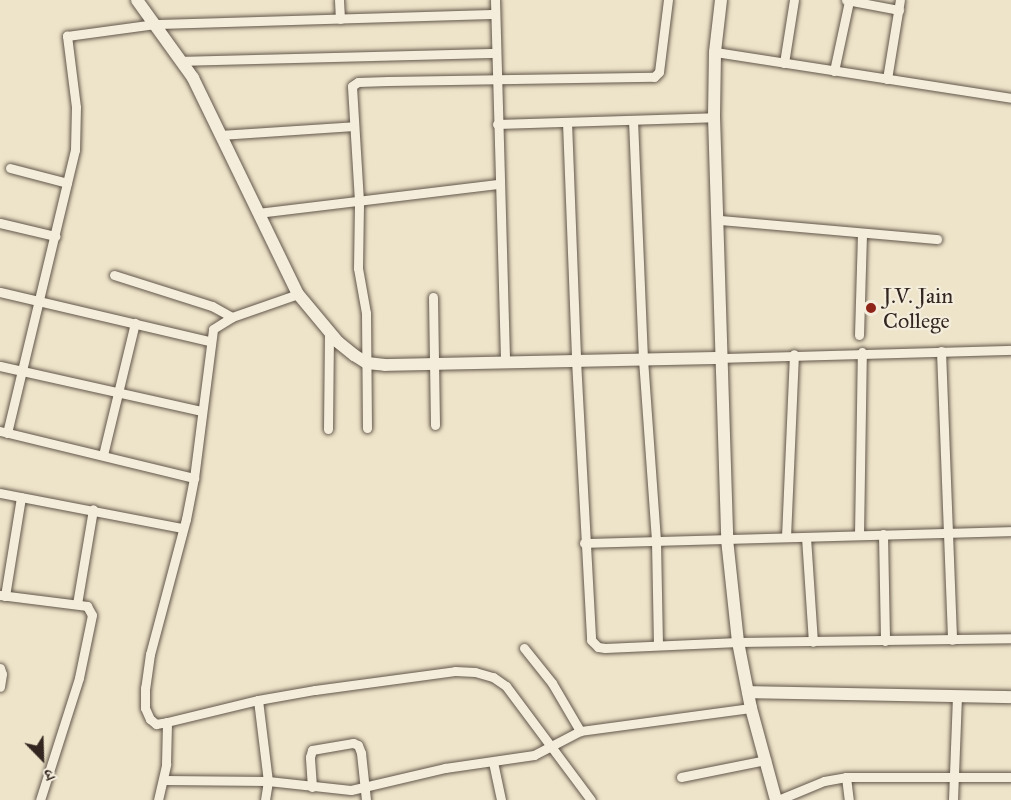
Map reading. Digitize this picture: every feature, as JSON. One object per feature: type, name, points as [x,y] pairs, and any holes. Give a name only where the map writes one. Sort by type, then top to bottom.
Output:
[{"type":"street","points":[[137,0],[193,78],[298,294],[329,331],[354,355],[367,363],[434,364],[1011,350]]},
{"type":"street","points":[[339,0],[340,18]]},
{"type":"street","points":[[495,0],[505,362]]},
{"type":"street","points":[[367,428],[366,302],[358,268],[359,201],[352,90],[355,84],[654,77],[659,72],[668,0]]},
{"type":"street","points":[[722,0],[715,52],[714,117],[719,220],[727,539],[738,642],[751,708],[777,800],[824,781],[846,777],[1011,777]]},
{"type":"street","points":[[784,63],[794,0]]},
{"type":"street","points":[[834,71],[848,0],[898,10]]},
{"type":"street","points":[[887,79],[900,0]]},
{"type":"street","points":[[194,478],[103,454],[3,432],[55,236],[77,130],[67,36],[155,24],[495,14]]},
{"type":"street","points":[[715,52],[1011,98]]},
{"type":"street","points":[[181,61],[496,53]]},
{"type":"street","points":[[497,124],[714,117]]},
{"type":"street","points":[[633,120],[643,359],[656,541],[658,645]]},
{"type":"street","points":[[567,122],[584,543],[591,640],[598,647],[605,648],[738,642],[1011,638]]},
{"type":"street","points":[[220,135],[354,126]]},
{"type":"street","points":[[10,168],[67,183]]},
{"type":"street","points":[[258,213],[499,184]]},
{"type":"street","points":[[719,220],[937,239]]},
{"type":"street","points":[[0,223],[55,236]]},
{"type":"street","points":[[859,335],[862,233]]},
{"type":"street","points":[[114,274],[203,302],[232,317]]},
{"type":"street","points":[[0,292],[209,340]]},
{"type":"street","points":[[298,294],[232,317],[213,329],[209,340],[194,478],[186,519],[150,654],[145,688],[145,708],[150,719],[156,723],[167,722],[258,700],[444,672],[475,672],[493,677],[506,686],[591,800]]},
{"type":"street","points":[[433,297],[435,425]]},
{"type":"street","points":[[103,454],[116,392],[135,323]]},
{"type":"street","points":[[328,429],[329,331]]},
{"type":"street","points":[[941,351],[952,640]]},
{"type":"street","points":[[859,535],[862,352]]},
{"type":"street","points":[[786,537],[794,354]]},
{"type":"street","points":[[0,366],[202,411]]},
{"type":"street","points":[[0,493],[93,509],[182,528]]},
{"type":"street","points":[[21,497],[3,596],[77,604],[90,609],[93,621],[79,678],[40,800]]},
{"type":"street","points":[[77,604],[93,509]]},
{"type":"street","points":[[584,543],[1011,531]]},
{"type":"street","points":[[883,534],[885,641]]},
{"type":"street","points":[[806,537],[813,642]]},
{"type":"street","points":[[524,648],[552,683],[580,731]]},
{"type":"street","points":[[0,668],[2,675],[0,687]]},
{"type":"street","points":[[748,692],[1011,697]]},
{"type":"street","points":[[953,800],[957,696]]},
{"type":"street","points":[[258,700],[268,781],[265,800]]},
{"type":"street","points":[[164,780],[268,781],[333,790],[365,788],[445,768],[534,755],[580,731],[751,708]]},
{"type":"street","points":[[158,800],[164,780],[167,722]]},
{"type":"street","points":[[312,787],[310,757],[312,750],[353,743],[358,745],[361,753],[366,800]]},
{"type":"street","points":[[681,777],[766,760]]},
{"type":"street","points":[[493,762],[501,800]]},
{"type":"street","points":[[846,777],[849,800]]},
{"type":"place","name":"J.V. Jain College","points":[[871,308]]}]
